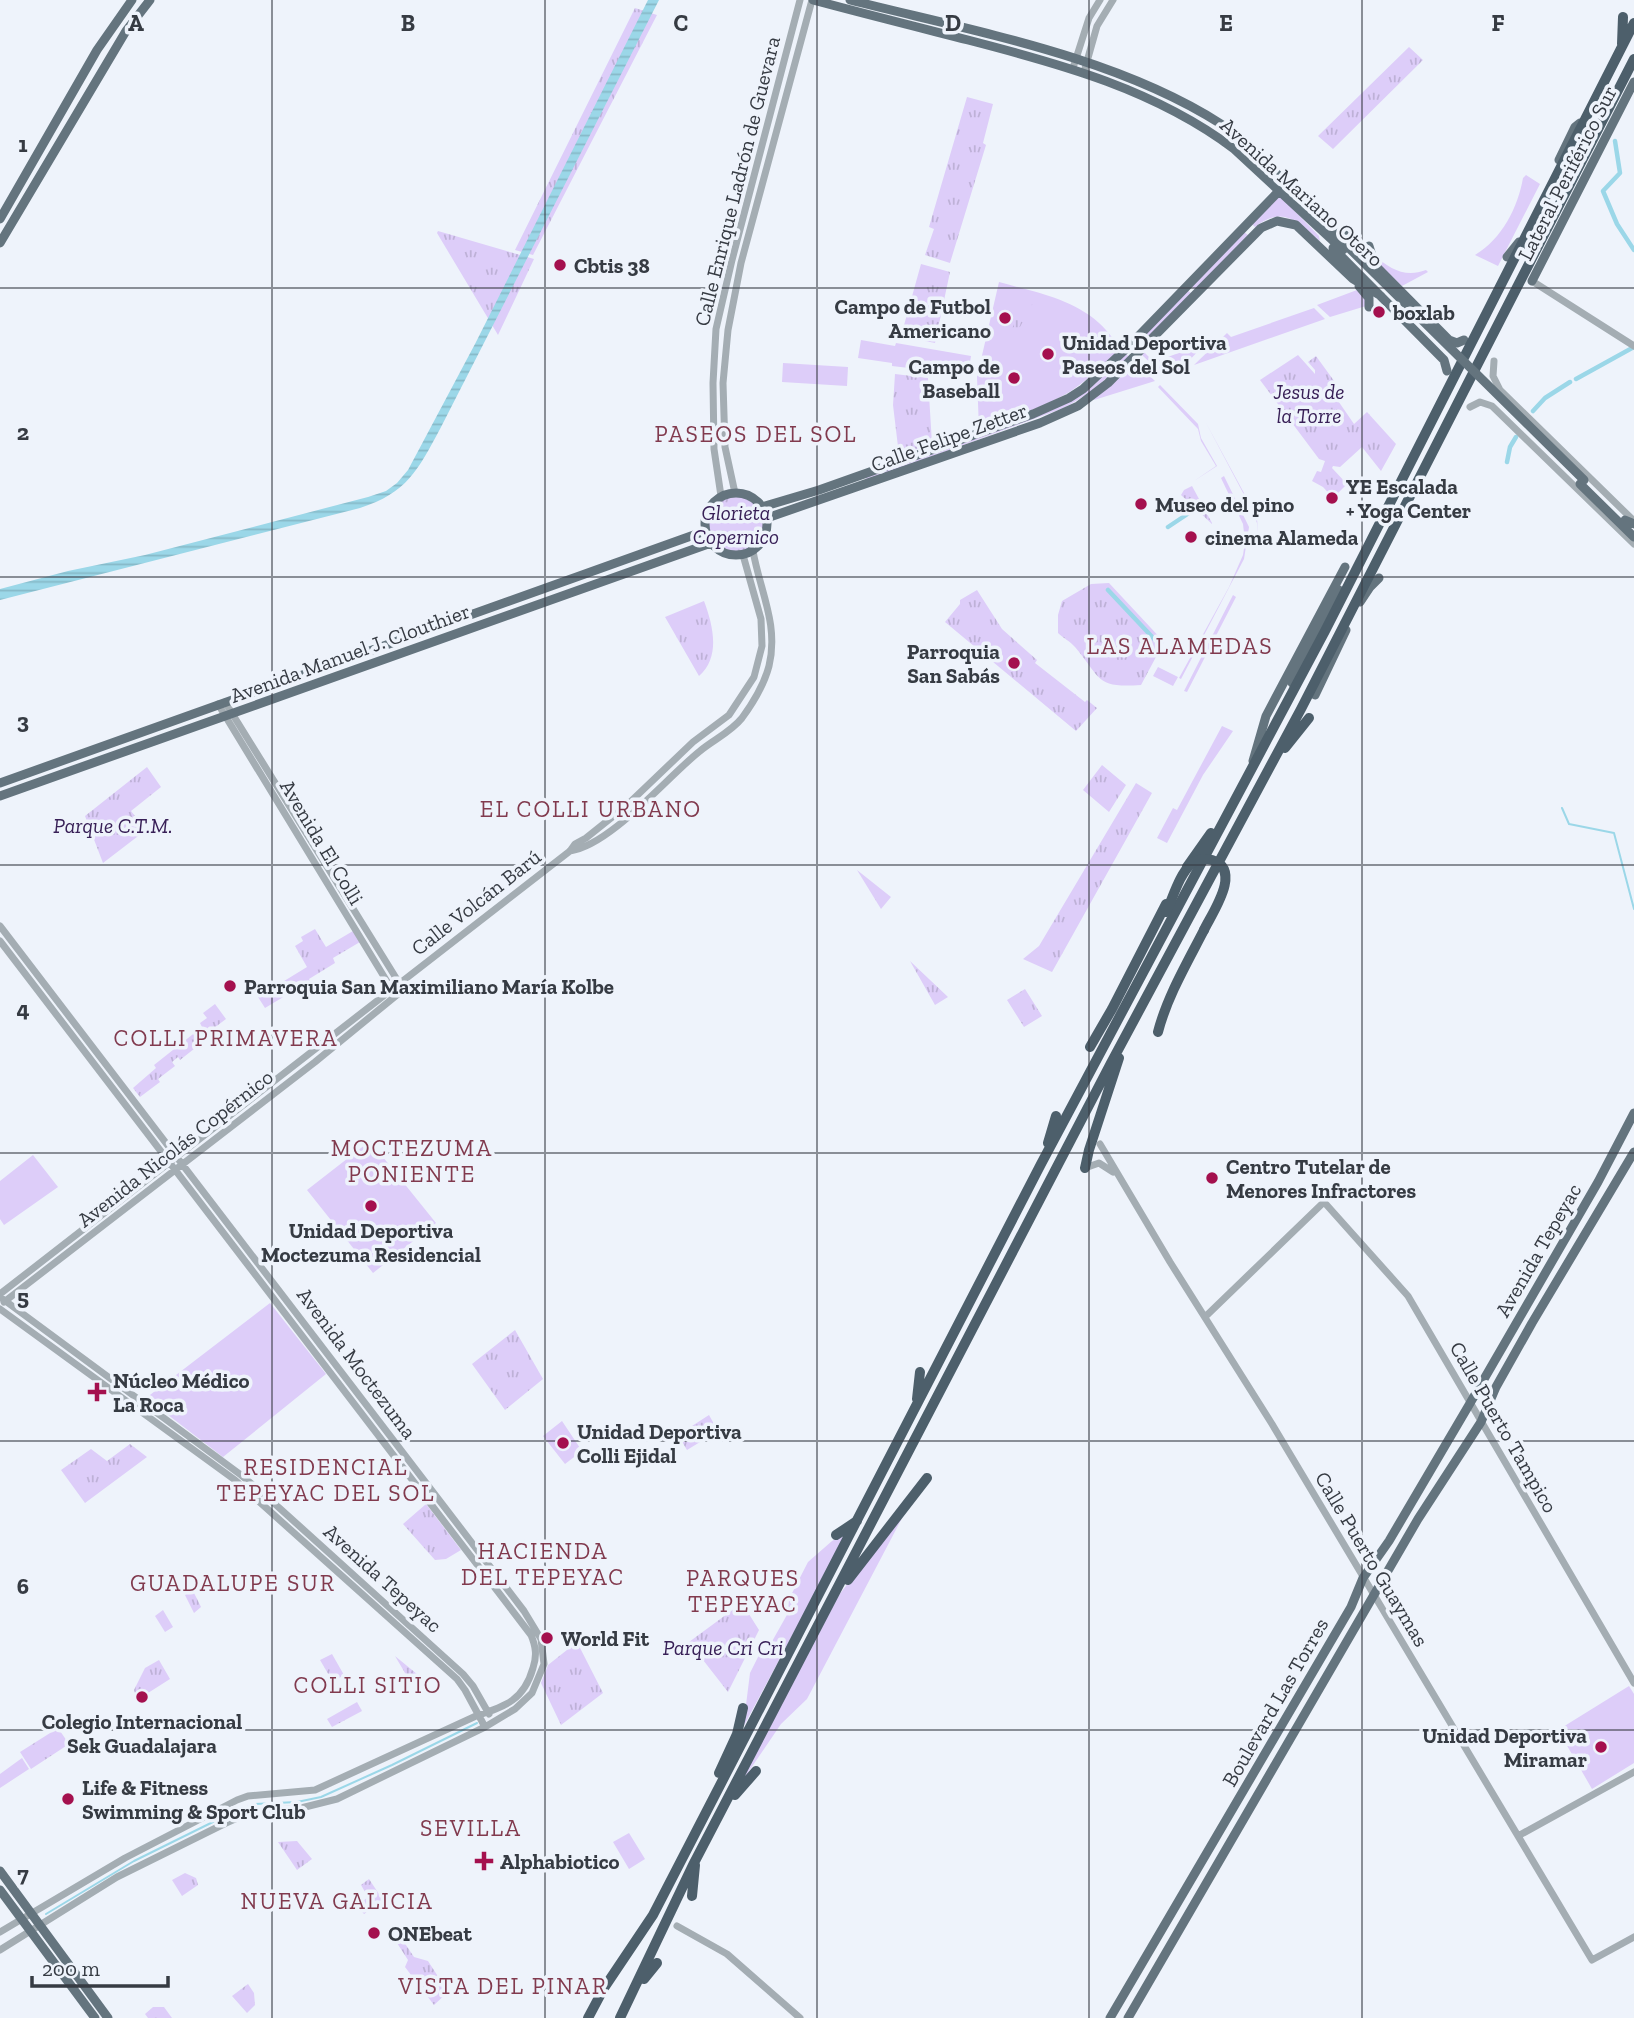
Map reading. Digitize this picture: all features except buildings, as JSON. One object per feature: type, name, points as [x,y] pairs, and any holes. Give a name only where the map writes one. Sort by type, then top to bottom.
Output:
[{"type":"highway","points":[[1622,48],[1623,17]]},
{"type":"highway","points":[[1090,1047],[1117,1011],[1325,631],[1634,23]]},
{"type":"highway","points":[[620,2018],[696,1859],[1269,768],[1634,60]]},
{"type":"highway","points":[[1269,768],[1309,718]]},
{"type":"highway","points":[[589,2018],[604,1988],[653,1915],[1041,1164],[1191,865],[1203,859],[1214,860],[1224,870],[1226,883],[1174,989],[1158,1032]]},
{"type":"highway","points":[[1085,1168],[1088,1150],[1130,1029]]},
{"type":"highway","points":[[1041,1164],[1056,1116]]},
{"type":"highway","points":[[916,1407],[920,1372]]},
{"type":"highway","points":[[831,1602],[927,1478]]},
{"type":"highway","points":[[836,1535],[857,1521]]},
{"type":"highway","points":[[710,1805],[714,1786],[737,1734],[743,1709]]},
{"type":"highway","points":[[723,1808],[757,1771]]},
{"type":"highway","points":[[692,1896],[696,1859]]},
{"type":"highway","points":[[634,1990],[657,1963]]},
{"type":"main road","points":[[0,219],[85,72],[132,0]]},
{"type":"main road","points":[[0,243],[126,31],[150,0]]},
{"type":"main road","name":"Avenida Mariano Otero","points":[[813,0],[1074,63],[1087,62],[1145,85],[1223,125],[1275,172],[1345,248],[1582,482],[1629,524],[1632,539]]},
{"type":"main road","name":"Avenida Mariano Otero","points":[[850,0],[1074,63],[1084,72],[1165,106],[1215,135],[1345,248]]},
{"type":"main road","name":"Lateral Periférico Sur","points":[[1534,277],[1634,82]]},
{"type":"main road","points":[[1507,257],[1521,239],[1575,127],[1580,122]]},
{"type":"main road","points":[[1534,277],[1550,232],[1599,134]]},
{"type":"main road","points":[[1275,172],[1287,180],[1377,266],[1452,342],[1464,340]]},
{"type":"main road","name":"Calle Felipe Zetter","points":[[762,508],[1033,414],[1069,398],[1083,389],[1125,350],[1279,191]]},
{"type":"main road","points":[[1292,203],[1319,234],[1444,360],[1447,371]]},
{"type":"main road","name":"Calle Felipe Zetter","points":[[767,518],[1034,426],[1078,407],[1108,383],[1226,261],[1269,223],[1292,223],[1353,279],[1381,296]]},
{"type":"main road","points":[[1319,234],[1326,254]]},
{"type":"main road","points":[[1369,246],[1377,266]]},
{"type":"main road","points":[[1353,279],[1369,298],[1369,307]]},
{"type":"main road","points":[[1426,342],[1432,344],[1438,341],[1440,334],[1437,328]]},
{"type":"main road","points":[[735,493],[748,495],[762,508],[767,518],[763,540],[748,553],[725,554],[711,543],[705,531],[707,511],[721,496],[735,493]]},
{"type":"main road","name":"Avenida Manuel J. Clouthier","points":[[0,783],[705,531]]},
{"type":"main road","name":"Avenida Manuel J. Clouthier","points":[[0,796],[711,543]]},
{"type":"main road","points":[[1250,769],[1266,716],[1345,567],[1332,606],[1291,685]]},
{"type":"main road","points":[[1315,695],[1359,605],[1379,578]]},
{"type":"main road","name":"Avenida Tepeyac","points":[[1470,1403],[1597,1184],[1634,1113]]},
{"type":"main road","name":"Avenida Tepeyac","points":[[1481,1422],[1520,1345],[1634,1152]]},
{"type":"main road","name":"Boulevard Las Torres","points":[[1110,2018],[1351,1607],[1363,1578],[1470,1403]]},
{"type":"main road","name":"Boulevard Las Torres","points":[[1128,2018],[1422,1511],[1481,1422]]},
{"type":"main road","points":[[0,1871],[32,1914],[33,1928],[95,2018]]},
{"type":"main road","points":[[0,1889],[22,1919],[33,1928],[108,2018]]},
{"type":"street","name":"Calle Enrique Ladrón de Guevara","points":[[721,496],[714,449],[716,329],[800,0]]},
{"type":"street","name":"Calle Enrique Ladrón de Guevara","points":[[735,493],[724,447],[723,383],[728,330],[741,263],[813,0]]},
{"type":"street","points":[[1074,63],[1089,18],[1100,0]]},
{"type":"street","points":[[1084,72],[1097,26],[1113,0]]},
{"type":"street","points":[[1534,277],[1634,346]]},
{"type":"street","points":[[1494,361],[1494,380],[1503,393],[1629,524]]},
{"type":"street","points":[[713,383],[723,383]]},
{"type":"street","points":[[1492,406],[1492,395],[1503,393]]},
{"type":"street","points":[[1470,407],[1480,402],[1492,406],[1632,539]]},
{"type":"street","name":"Calle Volcán Barú","points":[[402,985],[626,806],[694,742],[729,715],[754,677],[762,646],[761,619],[748,553]]},
{"type":"street","name":"Avenida El Colli","points":[[221,703],[402,985]]},
{"type":"street","name":"Avenida El Colli","points":[[229,715],[394,993]]},
{"type":"street","name":"Avenida Moctezuma","points":[[0,926],[537,1630],[543,1647],[544,1664],[532,1693],[515,1709],[485,1727],[337,1799],[297,1809],[266,1810],[244,1815],[148,1854]]},
{"type":"street","name":"Avenida Moctezuma","points":[[0,941],[531,1635],[536,1653],[528,1684],[512,1701],[488,1713]]},
{"type":"street","name":"Avenida Nicolás Copérnico","points":[[1,1301],[175,1170],[402,985]]},
{"type":"street","name":"Avenida Nicolás Copérnico","points":[[1,1301],[177,1156],[394,993]]},
{"type":"street","name":"Calle Puerto Guaymas","points":[[1100,1144],[1272,1424],[1592,1960],[1634,1937]]},
{"type":"street","points":[[1085,1168],[1102,1164],[1119,1178]]},
{"type":"street","name":"Calle Puerto Tampico","points":[[1205,1317],[1324,1202],[1408,1296],[1634,1683]]},
{"type":"street","name":"Avenida Tepeyac","points":[[1,1301],[235,1480],[473,1686],[492,1721]]},
{"type":"street","name":"Avenida Tepeyac","points":[[430,1650],[457,1679],[485,1727]]},
{"type":"street","points":[[0,1932],[148,1854],[248,1796],[315,1790],[330,1785],[479,1714],[488,1713]]},
{"type":"street","points":[[1518,1836],[1634,1772]]},
{"type":"street","points":[[0,1950],[117,1877],[148,1854]]},
{"type":"street","points":[[677,1926],[727,1954],[800,2018]]},
{"type":"green space","points":[[635,8],[657,15],[533,255],[515,250]]},
{"type":"green space","points":[[1409,47],[1423,60],[1333,149],[1318,136]]},
{"type":"green space","points":[[967,97],[993,104],[983,143],[986,145],[950,263],[925,255],[934,229],[929,227]]},
{"type":"green space","points":[[1526,175],[1540,184],[1498,266],[1475,255],[1501,231],[1513,211]]},
{"type":"green space","points":[[1280,196],[1319,236],[1320,241],[1297,222],[1282,216],[1265,220],[1255,227],[1252,224]]},
{"type":"green space","points":[[438,231],[534,259],[498,335],[437,233]]},
{"type":"green space","points":[[1244,232],[1248,235],[1195,290],[1191,286]]},
{"type":"green space","points":[[1374,255],[1398,271],[1428,272],[1402,286],[1378,263]]},
{"type":"green space","points":[[921,264],[950,272],[935,343],[901,336]]},
{"type":"green space","name":"Unidad Deportiva Paseos del Sol","points":[[999,282],[1076,307],[1099,323],[1121,348],[1071,391],[1038,408],[979,429],[977,377]]},
{"type":"green space","points":[[1187,290],[1191,293],[1137,349],[1134,345]]},
{"type":"green space","points":[[1357,290],[1367,302],[1366,306],[1330,317],[1317,305]]},
{"type":"green space","points":[[1020,300],[1033,303],[1015,336],[1011,334]]},
{"type":"green space","points":[[1314,308],[1325,319],[1194,365],[1227,333],[1231,337]]},
{"type":"green space","points":[[861,340],[971,356],[968,375],[892,366],[892,363],[858,358]]},
{"type":"green space","points":[[1206,343],[1179,371],[1164,376],[1141,354],[1144,352],[1154,362]]},
{"type":"green space","points":[[1127,354],[1128,357],[1097,386],[1061,409],[868,480],[865,478],[1041,413]]},
{"type":"green space","name":"Jesus de la Torre","points":[[1298,355],[1315,374],[1308,362],[1316,356],[1337,385],[1332,392],[1354,424],[1367,412],[1396,444],[1381,471],[1362,447],[1340,467],[1333,466],[1347,484],[1333,498],[1323,487],[1312,481],[1317,471],[1321,472],[1325,461],[1319,459],[1260,380]]},
{"type":"green space","points":[[1134,361],[1155,381],[1093,399]]},
{"type":"green space","points":[[783,363],[848,367],[847,386],[782,382]]},
{"type":"green space","points":[[895,374],[928,378],[932,444],[899,455],[893,405]]},
{"type":"green space","points":[[1160,385],[1198,424],[1201,438],[1217,466],[1194,481],[1216,466],[1201,441],[1198,429],[1158,387]]},
{"type":"green space","points":[[1205,421],[1257,517],[1258,536],[1257,523],[1251,508]]},
{"type":"green space","points":[[1224,476],[1249,527],[1244,559],[1181,679],[1179,678],[1229,587],[1243,555],[1243,524],[1221,478]]},
{"type":"green space","points":[[1192,486],[1212,524],[1181,495]]},
{"type":"green space","name":"Glorieta Copernico","points":[[736,496],[747,498],[756,504],[762,513],[762,535],[756,544],[747,550],[736,552],[725,550],[716,544],[710,535],[708,524],[710,513],[716,504],[725,498]]},
{"type":"green space","points":[[1109,583],[1164,642],[1141,685],[1107,683],[1096,674],[1073,645],[1058,633],[1058,615],[1062,601],[1091,584]]},
{"type":"green space","points":[[977,590],[1002,629],[1037,660],[1035,663],[1085,702],[1087,700],[1097,708],[1076,731],[945,622],[960,604],[960,600]]},
{"type":"green space","points":[[1233,595],[1236,597],[1187,692],[1184,691]]},
{"type":"green space","points":[[704,601],[712,630],[713,650],[706,668],[699,676],[665,617]]},
{"type":"green space","points":[[1158,667],[1178,677],[1173,686],[1153,676]]},
{"type":"green space","points":[[1222,726],[1233,731],[1203,775],[1167,843],[1157,838],[1173,808],[1177,810]]},
{"type":"green space","points":[[1102,765],[1126,785],[1109,812],[1083,790]]},
{"type":"green space","name":"Parque C.T.M.","points":[[147,767],[161,787],[131,811],[146,830],[103,863],[85,816]]},
{"type":"green space","points":[[1136,783],[1152,793],[1052,972],[1023,959],[1039,946]]},
{"type":"green space","points":[[857,870],[891,897],[881,909]]},
{"type":"green space","points":[[315,929],[326,947],[353,931],[360,942],[333,958],[335,963],[309,979],[310,981],[265,1008],[258,997],[307,967],[295,946],[303,941],[301,937]]},
{"type":"green space","points":[[910,961],[948,997],[935,1005]]},
{"type":"green space","points":[[1025,989],[1042,1016],[1024,1027],[1007,1000]]},
{"type":"green space","points":[[215,1004],[226,1019],[202,1037],[204,1041],[180,1060],[178,1057],[172,1062],[175,1066],[140,1097],[133,1088],[156,1068],[154,1065],[202,1027],[200,1023],[207,1018],[203,1013]]},
{"type":"green space","name":"Unidad Deportiva Moctezuma Residencial","points":[[370,1141],[436,1223],[373,1273],[307,1190]]},
{"type":"green space","points":[[33,1155],[58,1187],[4,1225],[0,1219],[0,1181]]},
{"type":"green space","points":[[270,1303],[326,1374],[223,1457],[146,1398]]},
{"type":"green space","points":[[515,1330],[543,1379],[505,1410],[472,1364]]},
{"type":"green space","points":[[709,1415],[718,1431],[687,1450],[678,1435]]},
{"type":"green space","name":"Unidad Deportiva Colli Ejidal","points":[[562,1421],[582,1451],[565,1464],[543,1436]]},
{"type":"green space","points":[[130,1444],[147,1457],[85,1503],[61,1470],[91,1449],[107,1461]]},
{"type":"green space","points":[[911,1501],[807,1699],[781,1724],[734,1793],[839,1595]]},
{"type":"green space","points":[[426,1504],[461,1550],[446,1559],[435,1560],[403,1524]]},
{"type":"green space","points":[[847,1532],[740,1733],[750,1673],[788,1613],[789,1599],[808,1562]]},
{"type":"green space","points":[[192,1589],[201,1607],[194,1613],[185,1595]]},
{"type":"green space","name":"Parque Cri Cri","points":[[742,1603],[759,1630],[728,1692],[689,1642]]},
{"type":"green space","points":[[163,1610],[173,1627],[165,1632],[155,1616]]},
{"type":"green space","points":[[577,1642],[603,1693],[561,1725],[541,1683],[548,1665]]},
{"type":"green space","points":[[332,1654],[344,1675],[333,1682],[320,1660]]},
{"type":"green space","points":[[395,1656],[423,1679],[411,1683]]},
{"type":"green space","points":[[159,1660],[170,1679],[137,1700],[134,1690],[145,1668]]},
{"type":"green space","name":"Unidad Deportiva Miramar","points":[[1629,1686],[1634,1694],[1634,1763],[1592,1789],[1558,1730]]},
{"type":"green space","points":[[357,1702],[362,1711],[332,1727],[327,1719]]},
{"type":"green space","points":[[58,1728],[69,1744],[31,1769],[20,1752]]},
{"type":"green space","points":[[22,1758],[29,1769],[0,1788],[0,1774]]},
{"type":"green space","points":[[629,1833],[645,1859],[629,1869],[613,1842]]},
{"type":"green space","points":[[297,1841],[312,1859],[297,1870],[278,1842]]},
{"type":"green space","points":[[185,1873],[196,1878],[198,1885],[182,1896],[172,1880]]},
{"type":"green space","points":[[369,1879],[383,1900],[364,1914],[357,1906],[368,1897],[361,1885]]},
{"type":"green space","points":[[402,1939],[414,1957],[428,1961],[448,1992],[434,2005],[405,1967],[408,1960],[397,1943]]},
{"type":"green space","points":[[248,1984],[254,1993],[255,2005],[247,2013],[232,1996]]},
{"type":"green space","points":[[153,2007],[164,2007],[172,2018],[148,2018],[145,2014]]},
{"type":"water","points":[[648,0],[659,0],[440,429],[425,457],[400,487],[376,502],[360,508],[0,600],[0,589],[145,555],[368,497],[386,491],[397,483],[408,470],[475,344]]},
{"type":"waterway","points":[[1615,141],[1620,173],[1603,191],[1617,224],[1634,250]]},
{"type":"waterway","points":[[1576,379],[1634,347]]},
{"type":"waterway","points":[[1533,411],[1545,398],[1570,382]]},
{"type":"waterway","points":[[1507,462],[1510,447],[1516,437]]},
{"type":"waterway","points":[[1168,527],[1189,513]]},
{"type":"waterway","points":[[1108,590],[1156,641]]},
{"type":"waterway","points":[[1562,808],[1569,824],[1614,833],[1634,909]]},
{"type":"waterway","points":[[46,1914],[134,1861],[225,1816],[255,1804],[297,1802],[321,1797],[477,1723]]},
{"type":"place","name":"Cbtis 38","points":[[560,265]]},
{"type":"place","name":"boxlab","points":[[1379,312]]},
{"type":"place","name":"Campo de Futbol Americano","points":[[1005,318]]},
{"type":"place","name":"Unidad Deportiva Paseos del Sol","points":[[1048,354]]},
{"type":"place","name":"Campo de Baseball","points":[[1014,378]]},
{"type":"place","name":"YE Escalada + Yoga Center","points":[[1332,498]]},
{"type":"place","name":"Museo del pino","points":[[1141,504]]},
{"type":"place","name":"cinema Alameda","points":[[1191,537]]},
{"type":"place","name":"Parroquia San Sabás","points":[[1014,663]]},
{"type":"place","name":"Parroquia San Maximiliano María Kolbe","points":[[230,986]]},
{"type":"place","name":"Centro Tutelar de Menores Infractores","points":[[1212,1178]]},
{"type":"place","name":"Unidad Deportiva Moctezuma Residencial","points":[[371,1206]]},
{"type":"place","name":"Núcleo Médico La Roca","points":[[97,1392]]},
{"type":"place","name":"Unidad Deportiva Colli Ejidal","points":[[563,1443]]},
{"type":"place","name":"World Fit","points":[[547,1638]]},
{"type":"place","name":"Colegio Internacional Sek Guadalajara","points":[[142,1697]]},
{"type":"place","name":"Unidad Deportiva Miramar","points":[[1601,1747]]},
{"type":"place","name":"Life & Fitness Swimming & Sport Club","points":[[68,1799]]},
{"type":"place","name":"Alphabiotico","points":[[484,1861]]},
{"type":"place","name":"ONEbeat","points":[[374,1933]]},
{"type":"district","name":"PASEOS DEL SOL","points":[[756,434]]},
{"type":"district","name":"LAS ALAMEDAS","points":[[1180,646]]},
{"type":"district","name":"EL COLLI URBANO","points":[[591,809]]},
{"type":"district","name":"COLLI PRIMAVERA","points":[[226,1038]]},
{"type":"district","name":"MOCTEZUMA PONIENTE","points":[[412,1161]]},
{"type":"district","name":"RESIDENCIAL TEPEYAC DEL SOL","points":[[326,1480]]},
{"type":"district","name":"HACIENDA DEL TEPEYAC","points":[[543,1564]]},
{"type":"district","name":"GUADALUPE SUR","points":[[233,1583]]},
{"type":"district","name":"PARQUES TEPEYAC","points":[[743,1591]]},
{"type":"district","name":"COLLI SITIO","points":[[368,1685]]},
{"type":"district","name":"SEVILLA","points":[[471,1828]]},
{"type":"district","name":"NUEVA GALICIA","points":[[337,1901]]},
{"type":"district","name":"VISTA DEL PINAR","points":[[503,1986]]}]
